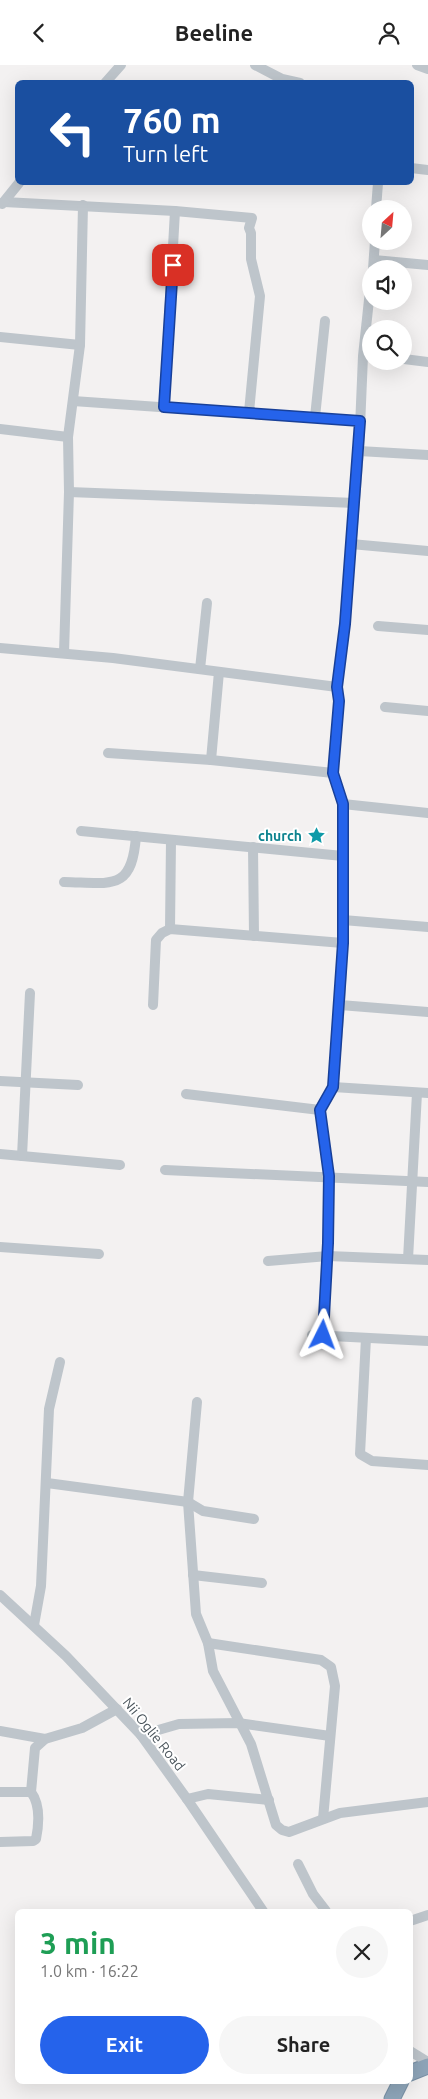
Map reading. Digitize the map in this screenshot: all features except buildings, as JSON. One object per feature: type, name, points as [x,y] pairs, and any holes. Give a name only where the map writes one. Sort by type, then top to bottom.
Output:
[{"type":"highway","points":[[413,2072],[428,2064]]},
{"type":"street","points":[[108,80],[121,65]]},
{"type":"street","points":[[255,65],[286,80]]},
{"type":"street","points":[[417,65],[428,69]]},
{"type":"street","points":[[414,168],[428,170]]},
{"type":"street","points":[[2,204],[17,185]]},
{"type":"street","points":[[377,200],[378,185]]},
{"type":"street","points":[[2,204],[83,205],[252,218],[249,228],[252,233],[251,259],[260,296],[249,412]]},
{"type":"street","points":[[64,653],[69,492],[68,437],[80,345],[83,205]]},
{"type":"street","points":[[164,407],[175,211]]},
{"type":"street","points":[[412,265],[428,265]]},
{"type":"street","points":[[315,417],[325,321]]},
{"type":"street","points":[[0,337],[80,345]]},
{"type":"street","points":[[412,360],[428,361]]},
{"type":"street","points":[[323,1335],[328,1256],[329,1176],[320,1110],[333,1087],[343,943],[343,804],[333,773],[339,701],[337,687],[345,624],[365,370]]},
{"type":"street","points":[[73,401],[360,421]]},
{"type":"street","points":[[0,429],[68,437]]},
{"type":"street","points":[[359,451],[428,455]]},
{"type":"street","points":[[69,492],[355,503]]},
{"type":"street","points":[[351,544],[428,551]]},
{"type":"street","points":[[200,669],[207,603]]},
{"type":"street","points":[[378,626],[428,630]]},
{"type":"street","points":[[0,648],[64,653],[337,687]]},
{"type":"street","points":[[211,760],[219,672]]},
{"type":"street","points":[[385,707],[428,711]]},
{"type":"street","points":[[108,753],[211,760],[333,773]]},
{"type":"street","points":[[343,804],[428,813]]},
{"type":"street","points":[[81,831],[343,856]]},
{"type":"street","points":[[64,882],[100,883],[115,881],[125,876],[135,859],[136,836]]},
{"type":"street","points":[[170,929],[171,840]]},
{"type":"street","points":[[253,847],[254,936]]},
{"type":"street","points":[[343,920],[428,927]]},
{"type":"street","points":[[153,1005],[156,940],[162,933],[170,929],[343,943]]},
{"type":"street","points":[[22,1155],[30,993]]},
{"type":"street","points":[[340,1005],[428,1012]]},
{"type":"street","points":[[0,1081],[78,1085]]},
{"type":"street","points":[[333,1087],[423,1093],[413,1181],[408,1259]]},
{"type":"street","points":[[186,1094],[320,1110]]},
{"type":"street","points":[[0,1154],[120,1165]]},
{"type":"street","points":[[165,1170],[428,1181]]},
{"type":"street","points":[[0,1247],[99,1254]]},
{"type":"street","points":[[268,1261],[328,1256],[428,1260]]},
{"type":"street","points":[[312,1335],[428,1341]]},
{"type":"street","points":[[366,1337],[360,1455],[372,1461],[428,1465]]},
{"type":"street","points":[[34,1625],[41,1586],[49,1409],[60,1362]]},
{"type":"street","points":[[197,1402],[188,1501],[193,1546],[192,1575],[196,1614],[208,1643],[213,1671],[238,1723],[251,1744],[276,1825],[282,1830],[289,1832],[340,1813],[428,1802]]},
{"type":"street","points":[[46,1483],[188,1501],[203,1511],[254,1519]]},
{"type":"street","points":[[192,1575],[262,1583]]},
{"type":"street","name":"Nii Oglie Road","points":[[0,1595],[34,1625],[140,1735],[187,1799],[262,1909]]},
{"type":"street","points":[[208,1643],[321,1661],[331,1667],[335,1686],[323,1819]]},
{"type":"street","points":[[0,1731],[45,1739],[82,1728],[117,1709]]},
{"type":"street","points":[[140,1735],[179,1724],[238,1723],[330,1735]]},
{"type":"street","points":[[0,1842],[33,1841],[36,1839],[38,1808],[36,1798],[31,1792],[36,1748],[45,1739]]},
{"type":"street","points":[[0,1792],[31,1792]]},
{"type":"street","points":[[187,1799],[208,1793],[269,1800]]},
{"type":"street","points":[[298,1864],[314,1895],[324,1909]]},
{"type":"street","points":[[413,1920],[428,1915]]},
{"type":"street","points":[[413,2053],[428,2064]]},
{"type":"place","name":"church","points":[[316,836]]},
{"type":"route","points":[[173,265],[164,407],[360,421],[345,624],[337,687],[339,701],[333,773],[343,804],[343,943],[333,1087],[320,1110],[329,1176],[328,1243],[323,1335]]}]
